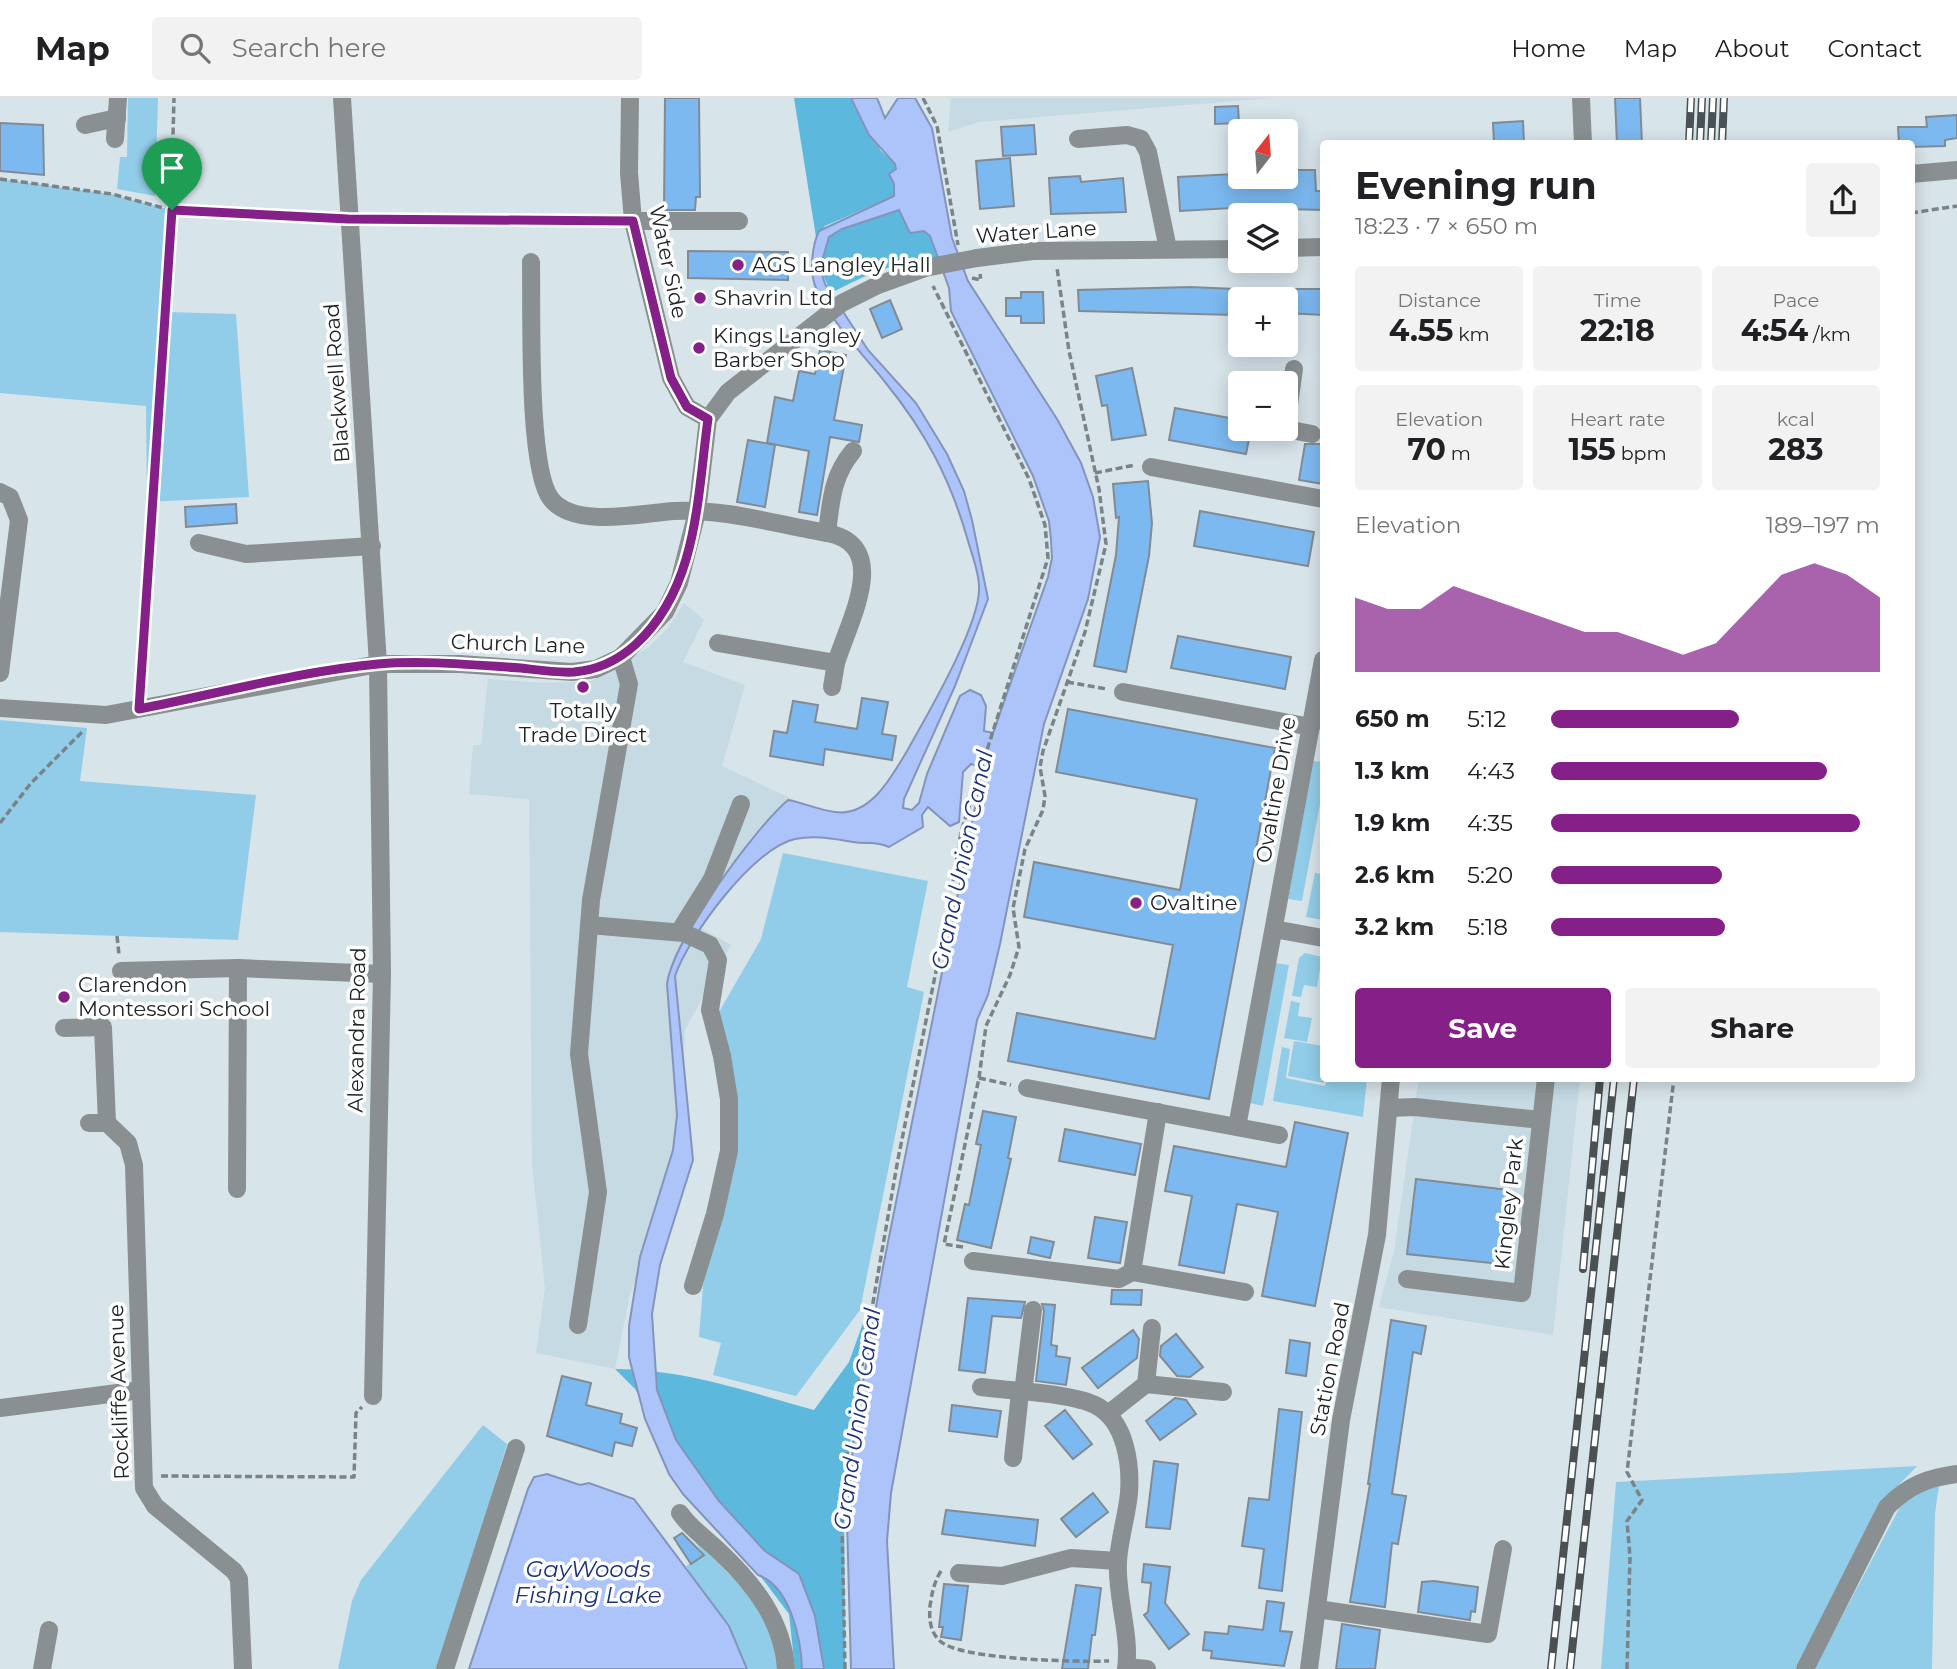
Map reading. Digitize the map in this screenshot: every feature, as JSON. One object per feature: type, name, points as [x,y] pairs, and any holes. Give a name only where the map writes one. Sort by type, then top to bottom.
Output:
[{"type":"street","points":[[115,139],[118,98]]},
{"type":"street","name":"Blackwell Road","points":[[342,98],[378,664]]},
{"type":"street","name":"Water Side","points":[[630,98],[629,173],[633,221],[671,378],[687,407],[708,419]]},
{"type":"street","points":[[1581,98],[1583,140]]},
{"type":"street","points":[[86,125],[117,118]]},
{"type":"street","points":[[1078,139],[1127,135],[1141,139],[1148,152],[1168,249]]},
{"type":"street","points":[[1915,174],[1957,170]]},
{"type":"street","points":[[633,221],[739,221]]},
{"type":"street","points":[[1298,248],[1320,247]]},
{"type":"street","name":"Water Lane","points":[[708,419],[728,392],[821,317],[878,285],[925,268],[1055,251],[1228,249]]},
{"type":"street","points":[[531,262],[535,455],[550,498],[557,505],[583,515],[608,517],[697,512],[842,536],[854,545],[862,559],[864,576],[836,663],[832,687]]},
{"type":"street","name":"Church Lane","points":[[0,708],[90,715],[139,709],[378,664],[460,664],[572,672],[596,669],[621,657],[665,612],[679,583],[697,512],[708,419]]},
{"type":"street","points":[[1298,430],[1312,434]]},
{"type":"street","points":[[827,533],[834,480],[853,451]]},
{"type":"street","points":[[1151,467],[1320,498]]},
{"type":"street","points":[[0,492],[10,496],[19,520],[0,673]]},
{"type":"street","points":[[199,543],[246,554],[372,547]]},
{"type":"street","points":[[718,643],[836,663]]},
{"type":"street","points":[[578,1325],[598,1192],[579,1054],[589,925],[629,684],[621,657]]},
{"type":"street","name":"Alexandra Road","points":[[373,1396],[382,974],[378,664]]},
{"type":"street","name":"Ovaltine Drive","points":[[1237,1127],[1320,677]]},
{"type":"street","points":[[1123,692],[1311,727]]},
{"type":"street","points":[[686,934],[712,879],[741,804]]},
{"type":"street","points":[[589,925],[686,934],[710,945],[718,960],[710,1010],[724,1064],[730,1135],[727,1170],[693,1286]]},
{"type":"street","points":[[1274,929],[1320,937]]},
{"type":"street","points":[[121,971],[238,968],[382,974]]},
{"type":"street","points":[[237,1189],[238,968]]},
{"type":"street","points":[[64,1028],[103,1027],[107,1123],[89,1123]]},
{"type":"street","name":"Station Road","points":[[1309,1669],[1342,1420],[1377,1235],[1391,1082]]},
{"type":"street","name":"Kingley Park","points":[[1407,1279],[1529,1294],[1546,1082]]},
{"type":"street","points":[[1027,1088],[1279,1135]]},
{"type":"street","name":"Kingley Park","points":[[1389,1108],[1415,1107],[1541,1120]]},
{"type":"street","points":[[1132,1272],[1158,1112]]},
{"type":"street","name":"Rockliffe Avenue","points":[[107,1123],[128,1143],[134,1165],[144,1488],[155,1506],[234,1570],[239,1579],[243,1669]]},
{"type":"street","points":[[973,1261],[1119,1279],[1132,1272],[1245,1292]]},
{"type":"street","points":[[1013,1458],[1034,1310]]},
{"type":"street","points":[[1108,1415],[1146,1384],[1152,1328]]},
{"type":"street","points":[[1146,1384],[1223,1392]]},
{"type":"street","points":[[981,1387],[1083,1401],[1108,1415],[1127,1449],[1130,1474],[1118,1561],[1126,1666],[1147,1669]]},
{"type":"street","points":[[0,1408],[141,1390]]},
{"type":"street","points":[[445,1669],[516,1448]]},
{"type":"street","points":[[1805,1669],[1888,1507],[1905,1489],[1930,1477],[1957,1474]]},
{"type":"street","points":[[680,1513],[729,1561],[770,1611],[779,1633],[786,1669]]},
{"type":"street","points":[[1317,1609],[1488,1634],[1503,1549]]},
{"type":"street","points":[[959,1573],[1002,1576],[1071,1558],[1118,1561]]},
{"type":"street","points":[[42,1669],[49,1630]]},
{"type":"path","points":[[139,709],[172,210],[174,98]]},
{"type":"path","points":[[923,98],[937,126],[973,280]]},
{"type":"path","points":[[0,179],[111,192],[172,210],[348,219],[633,221]]},
{"type":"path","points":[[1915,212],[1957,205]]},
{"type":"path","points":[[973,1261],[968,1248],[944,1244],[979,1078],[985,1026],[1010,975],[1019,947],[1013,908],[1025,849],[1043,810],[1043,751],[1095,598],[1106,544],[1096,473],[1069,351],[1055,251]]},
{"type":"path","points":[[845,1669],[842,1525],[848,1446],[898,1159],[950,902],[961,832],[1048,558],[1045,526],[1030,479],[986,396],[925,268]]},
{"type":"path","points":[[1096,473],[1135,465],[1151,467]]},
{"type":"path","points":[[1067,682],[1123,692]]},
{"type":"path","points":[[0,823],[31,783],[86,728],[90,715]]},
{"type":"path","points":[[979,1078],[1027,1088]]},
{"type":"path","points":[[1627,1669],[1630,1557],[1627,1521],[1642,1500],[1628,1472],[1675,1082]]},
{"type":"path","points":[[142,1475],[354,1477],[356,1413],[373,1396]]},
{"type":"path","points":[[959,1573],[955,1564],[946,1566],[936,1579],[929,1616],[934,1635],[951,1649],[1126,1666]]},
{"type":"shaded area","points":[[128,98],[158,98],[155,196],[117,189],[120,157],[127,157]]},
{"type":"shaded area","points":[[794,98],[851,98],[881,151],[895,164],[896,169],[889,174],[894,184],[894,196],[825,226],[816,237]]},
{"type":"shaded area","points":[[951,98],[1273,98],[979,122],[948,132]]},
{"type":"shaded area","points":[[0,179],[111,194],[171,210],[165,312],[236,314],[249,497],[147,502],[146,406],[0,393]]},
{"type":"shaded area","points":[[899,210],[930,236],[938,258],[909,262],[883,270],[831,293],[820,268],[829,237],[842,229]]},
{"type":"shaded area","points":[[684,603],[704,620],[683,662],[745,685],[722,766],[794,800],[701,928],[731,945],[685,1030],[679,1181],[630,1294],[615,1369],[536,1353],[545,1289],[532,1163],[529,799],[469,794],[473,745],[481,745],[488,679],[542,683],[592,681],[649,647],[668,628]]},
{"type":"shaded area","points":[[0,720],[87,728],[80,781],[256,795],[238,940],[0,932]]},
{"type":"shaded area","points":[[1313,761],[1320,762],[1320,804],[1302,901],[1288,899]]},
{"type":"shaded area","points":[[783,853],[928,881],[907,987],[924,992],[860,1310],[796,1396],[713,1375],[721,1343],[699,1337],[703,1286],[728,1109],[715,1019],[761,939]]},
{"type":"shaded area","points":[[1315,873],[1320,874],[1320,919],[1306,917]]},
{"type":"shaded area","points":[[1305,953],[1320,957],[1317,987],[1304,985],[1301,997],[1292,996],[1299,958]]},
{"type":"shaded area","points":[[1276,963],[1289,965],[1263,1106],[1250,1103]]},
{"type":"shaded area","points":[[1291,1001],[1300,1003],[1298,1016],[1312,1018],[1307,1042],[1284,1038]]},
{"type":"shaded area","points":[[1294,1041],[1320,1045],[1320,1082],[1324,1083],[1288,1076]]},
{"type":"shaded area","points":[[1282,1047],[1290,1049],[1286,1078],[1325,1086],[1326,1082],[1367,1082],[1363,1117],[1273,1101]]},
{"type":"shaded area","points":[[1418,1082],[1580,1082],[1553,1335],[1379,1307],[1394,1251]]},
{"type":"shaded area","points":[[863,1323],[868,1325],[844,1483],[845,1669],[795,1669],[789,1614],[686,1478],[635,1389],[615,1369],[691,1377],[814,1410],[849,1362]]},
{"type":"shaded area","points":[[483,1425],[507,1444],[439,1669],[338,1669],[352,1601],[361,1580]]},
{"type":"shaded area","points":[[1917,1466],[1894,1490],[1798,1669],[1601,1669],[1616,1482]]},
{"type":"shaded area","points":[[1939,1486],[1935,1513],[1932,1669],[1814,1669],[1900,1507],[1919,1491]]},
{"type":"shaded area","points":[[687,1530],[764,1611],[780,1669],[747,1669],[686,1566],[704,1555]]},
{"type":"water","name":"Grand Union Canal","points":[[851,98],[877,98],[885,118],[898,98],[915,98],[932,128],[952,238],[968,281],[1057,419],[1081,463],[1093,497],[1100,537],[1088,599],[1044,724],[1000,944],[988,995],[977,1020],[891,1493],[887,1541],[894,1669],[851,1669],[847,1520],[854,1433],[883,1267],[983,768],[971,764],[963,772],[959,822],[950,826],[928,807],[922,815],[923,827],[889,847],[817,837],[795,839],[778,846],[760,859],[724,896],[693,939],[675,976],[693,1160],[660,1265],[652,1314],[657,1390],[676,1440],[719,1501],[765,1551],[799,1574],[815,1616],[824,1669],[802,1669],[796,1629],[786,1601],[769,1581],[758,1575],[683,1494],[669,1474],[645,1419],[629,1357],[629,1326],[640,1257],[673,1150],[677,1115],[667,984],[684,941],[736,859],[788,800],[829,811],[847,812],[859,808],[878,794],[901,762],[939,694],[962,646],[977,603],[979,581],[975,564],[953,497],[935,457],[899,400],[829,312],[814,282],[812,259],[819,231],[894,196],[894,184],[889,174],[896,169],[895,164],[869,135]],"holes":[[[899,210],[910,233],[924,231],[930,236],[949,288],[951,311],[1033,476],[1049,521],[1052,558],[1048,577],[993,733],[984,731],[986,706],[981,695],[970,690],[960,696],[927,774],[919,803],[912,810],[903,808],[904,799],[955,686],[988,599],[964,491],[947,454],[916,403],[868,350],[825,284],[820,268],[829,237],[842,229]]]},
{"type":"water","name":"GayWoods Fishing Lake","points":[[547,1474],[580,1485],[589,1483],[634,1499],[729,1626],[747,1669],[469,1669],[528,1489],[534,1477]]},
{"type":"building","points":[[665,98],[699,98],[700,197],[696,197],[695,210],[664,210]]},
{"type":"building","points":[[1615,98],[1640,98],[1642,140],[1617,140]]},
{"type":"building","points":[[1238,106],[1239,119],[1228,119],[1228,123],[1215,124],[1215,107]]},
{"type":"building","points":[[1957,115],[1957,138],[1945,140],[1945,146],[1915,147],[1915,140],[1899,140],[1898,127],[1927,127],[1926,117]]},
{"type":"building","points":[[1523,121],[1524,140],[1494,140],[1493,123]]},
{"type":"building","points":[[0,123],[43,125],[44,175],[0,171]]},
{"type":"building","points":[[1034,125],[1036,154],[1003,156],[1001,127]]},
{"type":"building","points":[[1010,158],[1014,206],[980,209],[976,161]]},
{"type":"building","points":[[1298,170],[1315,170],[1316,191],[1320,191],[1320,210],[1298,209],[1298,203],[1228,203],[1228,208],[1180,211],[1178,177],[1228,174],[1228,189],[1298,189]]},
{"type":"building","points":[[1080,176],[1081,182],[1123,178],[1126,212],[1051,214],[1049,178]]},
{"type":"building","name":"AGS Langley Hall","points":[[688,251],[788,252],[788,280],[688,278]]},
{"type":"building","points":[[1228,289],[1228,315],[1079,311],[1078,290]]},
{"type":"building","points":[[1298,289],[1320,289],[1320,315],[1298,314]]},
{"type":"building","points":[[1021,292],[1043,292],[1044,323],[1021,323],[1021,316],[1006,316],[1006,298],[1021,298]]},
{"type":"building","points":[[890,300],[902,329],[882,338],[870,309]]},
{"type":"building","points":[[820,350],[846,355],[834,420],[862,425],[859,442],[830,437],[817,515],[799,512],[809,451],[767,443],[775,397],[793,401],[799,371],[815,374]]},
{"type":"building","points":[[1132,368],[1146,435],[1112,440],[1107,405],[1102,406],[1096,376]]},
{"type":"building","points":[[1175,408],[1228,418],[1228,441],[1249,441],[1246,454],[1169,440]]},
{"type":"building","points":[[748,440],[775,445],[765,507],[737,502]]},
{"type":"building","points":[[1305,444],[1320,444],[1320,484],[1299,480]]},
{"type":"building","points":[[1148,481],[1152,523],[1149,556],[1126,672],[1094,666],[1116,555],[1119,517],[1116,518],[1113,484]]},
{"type":"building","points":[[236,504],[237,523],[186,527],[185,507]]},
{"type":"building","points":[[1200,511],[1314,532],[1308,566],[1194,546]]},
{"type":"building","points":[[1178,636],[1291,657],[1285,689],[1171,668]]},
{"type":"building","points":[[862,698],[888,702],[882,734],[896,736],[892,760],[825,749],[823,765],[770,756],[774,731],[787,733],[793,701],[818,705],[815,722],[857,729]]},
{"type":"building","name":"Ovaltine","points":[[1068,709],[1275,748],[1209,1099],[1008,1061],[1017,1013],[1155,1039],[1173,945],[1024,917],[1034,862],[1180,890],[1197,799],[1056,772]]},
{"type":"building","points":[[983,1111],[1016,1117],[1008,1158],[1011,1159],[991,1248],[957,1240],[965,1204],[969,1205],[981,1145],[976,1144]]},
{"type":"building","points":[[1295,1122],[1348,1133],[1315,1306],[1262,1296],[1278,1212],[1237,1204],[1224,1273],[1179,1265],[1192,1196],[1165,1191],[1174,1146],[1286,1167]]},
{"type":"building","points":[[1065,1129],[1141,1144],[1135,1175],[1059,1161]]},
{"type":"building","points":[[1416,1179],[1508,1190],[1500,1264],[1407,1254]]},
{"type":"building","points":[[1095,1217],[1127,1222],[1120,1263],[1088,1258]]},
{"type":"building","points":[[1031,1237],[1054,1242],[1050,1258],[1028,1253]]},
{"type":"building","points":[[1112,1290],[1142,1290],[1141,1305],[1111,1304]]},
{"type":"building","points":[[968,1298],[1025,1302],[1021,1318],[992,1316],[985,1373],[959,1370]]},
{"type":"building","points":[[1042,1304],[1055,1305],[1051,1345],[1057,1346],[1056,1356],[1070,1358],[1066,1385],[1036,1381],[1044,1311]]},
{"type":"building","points":[[1391,1320],[1426,1326],[1421,1354],[1413,1352],[1392,1494],[1406,1496],[1398,1544],[1392,1543],[1385,1607],[1350,1602],[1370,1484]]},
{"type":"building","points":[[1133,1330],[1139,1339],[1137,1358],[1098,1388],[1082,1368]]},
{"type":"building","points":[[1176,1334],[1203,1367],[1190,1377],[1177,1376],[1160,1356],[1161,1346]]},
{"type":"building","points":[[1290,1340],[1310,1343],[1306,1376],[1286,1373]]},
{"type":"building","points":[[562,1376],[591,1383],[586,1405],[622,1414],[620,1423],[637,1428],[632,1446],[615,1442],[612,1456],[547,1436]]},
{"type":"building","points":[[1175,1398],[1186,1400],[1196,1414],[1160,1440],[1146,1421]]},
{"type":"building","points":[[952,1405],[1001,1411],[997,1437],[949,1431]]},
{"type":"building","points":[[1279,1409],[1302,1412],[1282,1591],[1259,1588],[1264,1549],[1242,1546],[1249,1498],[1269,1500]]},
{"type":"building","points":[[1065,1410],[1092,1444],[1073,1459],[1045,1426]]},
{"type":"building","points":[[1154,1461],[1178,1464],[1170,1529],[1146,1527]]},
{"type":"building","points":[[1093,1493],[1108,1512],[1076,1537],[1061,1519]]},
{"type":"building","points":[[946,1510],[1038,1520],[1035,1546],[942,1534]]},
{"type":"building","points":[[682,1533],[704,1555],[691,1564],[674,1538]]},
{"type":"building","points":[[1144,1564],[1170,1567],[1165,1603],[1189,1634],[1169,1649],[1144,1615],[1148,1612],[1151,1583],[1142,1582]]},
{"type":"building","points":[[1422,1582],[1478,1587],[1475,1612],[1471,1611],[1470,1620],[1418,1612]]},
{"type":"building","points":[[944,1584],[968,1586],[961,1640],[941,1637],[943,1627],[939,1627]]},
{"type":"building","points":[[1076,1585],[1101,1588],[1095,1635],[1092,1635],[1088,1669],[1062,1669]]},
{"type":"building","points":[[1267,1601],[1284,1603],[1280,1631],[1292,1632],[1284,1666],[1211,1658],[1212,1651],[1203,1650],[1205,1632],[1228,1634],[1229,1626],[1263,1630]]},
{"type":"building","points":[[1342,1624],[1380,1630],[1375,1669],[1336,1669]]},
{"type":"railway","points":[[1689,140],[1691,98]]},
{"type":"railway","points":[[1700,140],[1702,98]]},
{"type":"railway","points":[[1711,140],[1713,98]]},
{"type":"railway","points":[[1722,140],[1724,98]]},
{"type":"railway","points":[[1583,1269],[1600,1082]]},
{"type":"railway","points":[[1551,1669],[1614,1082]]},
{"type":"railway","points":[[1570,1669],[1634,1082]]},
{"type":"place","name":"AGS Langley Hall","points":[[738,265]]},
{"type":"place","name":"Shavrin Ltd","points":[[700,298]]},
{"type":"place","name":"Kings Langley Barber Shop","points":[[699,348]]},
{"type":"place","name":"Totally Trade Direct","points":[[583,687]]},
{"type":"place","name":"Ovaltine","points":[[1136,903]]},
{"type":"place","name":"Clarendon Montessori School","points":[[64,997]]},
{"type":"route","points":[[172,210],[348,219],[633,221],[671,378],[687,407],[708,419],[697,512],[679,583],[665,612],[621,657],[596,669],[572,672],[460,664],[378,664],[139,709],[172,210]]}]
